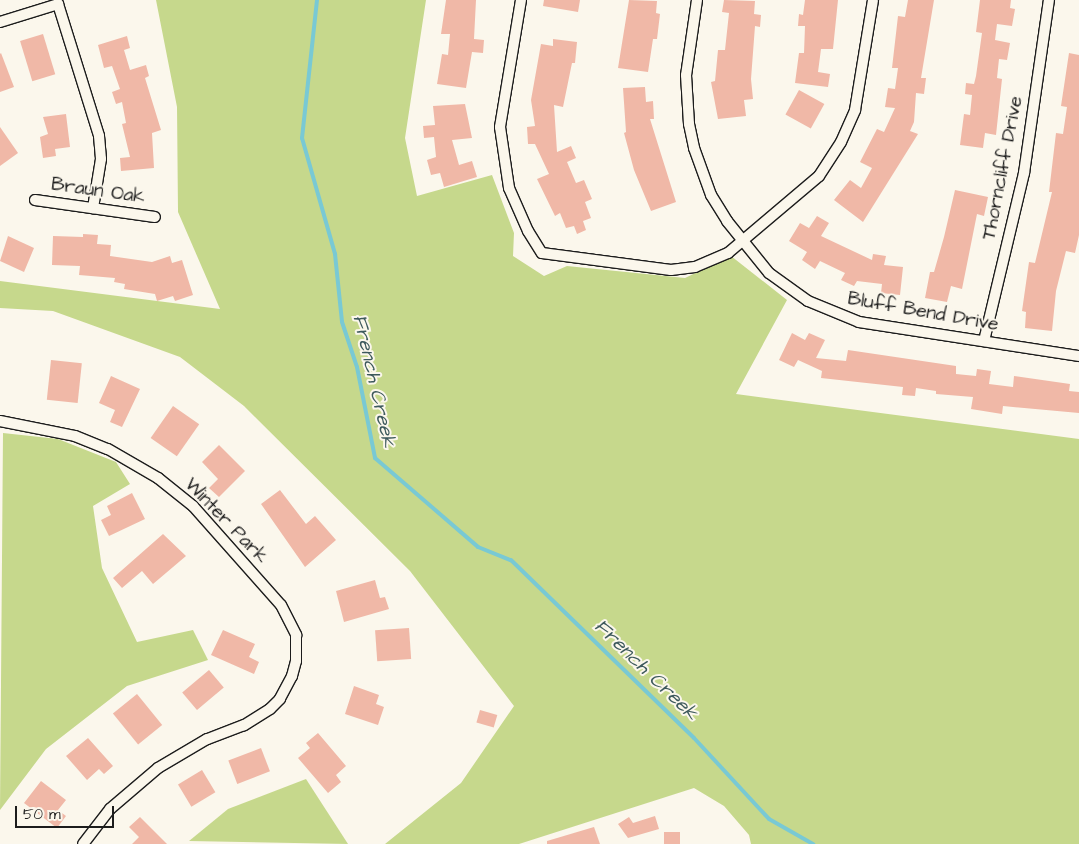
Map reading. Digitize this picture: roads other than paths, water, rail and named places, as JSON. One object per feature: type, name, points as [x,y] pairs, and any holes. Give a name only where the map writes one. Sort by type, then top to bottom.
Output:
[{"type":"street","points":[[521,0],[503,102],[501,149],[509,188],[542,253],[671,270],[706,264],[742,242],[804,192],[819,176],[841,142],[860,93],[873,0]]},
{"type":"street","name":"Bluff Bend Drive","points":[[697,0],[686,75],[689,124],[711,194],[742,242],[769,273],[788,288],[829,311],[859,322],[1079,356]]},
{"type":"street","name":"Thorncliff Drive","points":[[984,341],[1024,172],[1049,0]]},
{"type":"street","points":[[0,22],[58,4],[100,136],[101,159],[93,208]]},
{"type":"street","name":"Braun Oak","points":[[35,200],[156,217]]},
{"type":"street","name":"Winter Park","points":[[0,421],[60,432],[108,449],[177,492],[207,522],[288,615],[296,635],[296,661],[280,699],[270,709],[244,725],[207,739],[158,768],[110,810],[84,844]]},
{"type":"waterway","name":"French Creek","points":[[317,0],[302,138],[335,254],[342,322],[357,367],[375,458],[478,547],[511,560],[694,738],[769,819],[813,844]]}]
